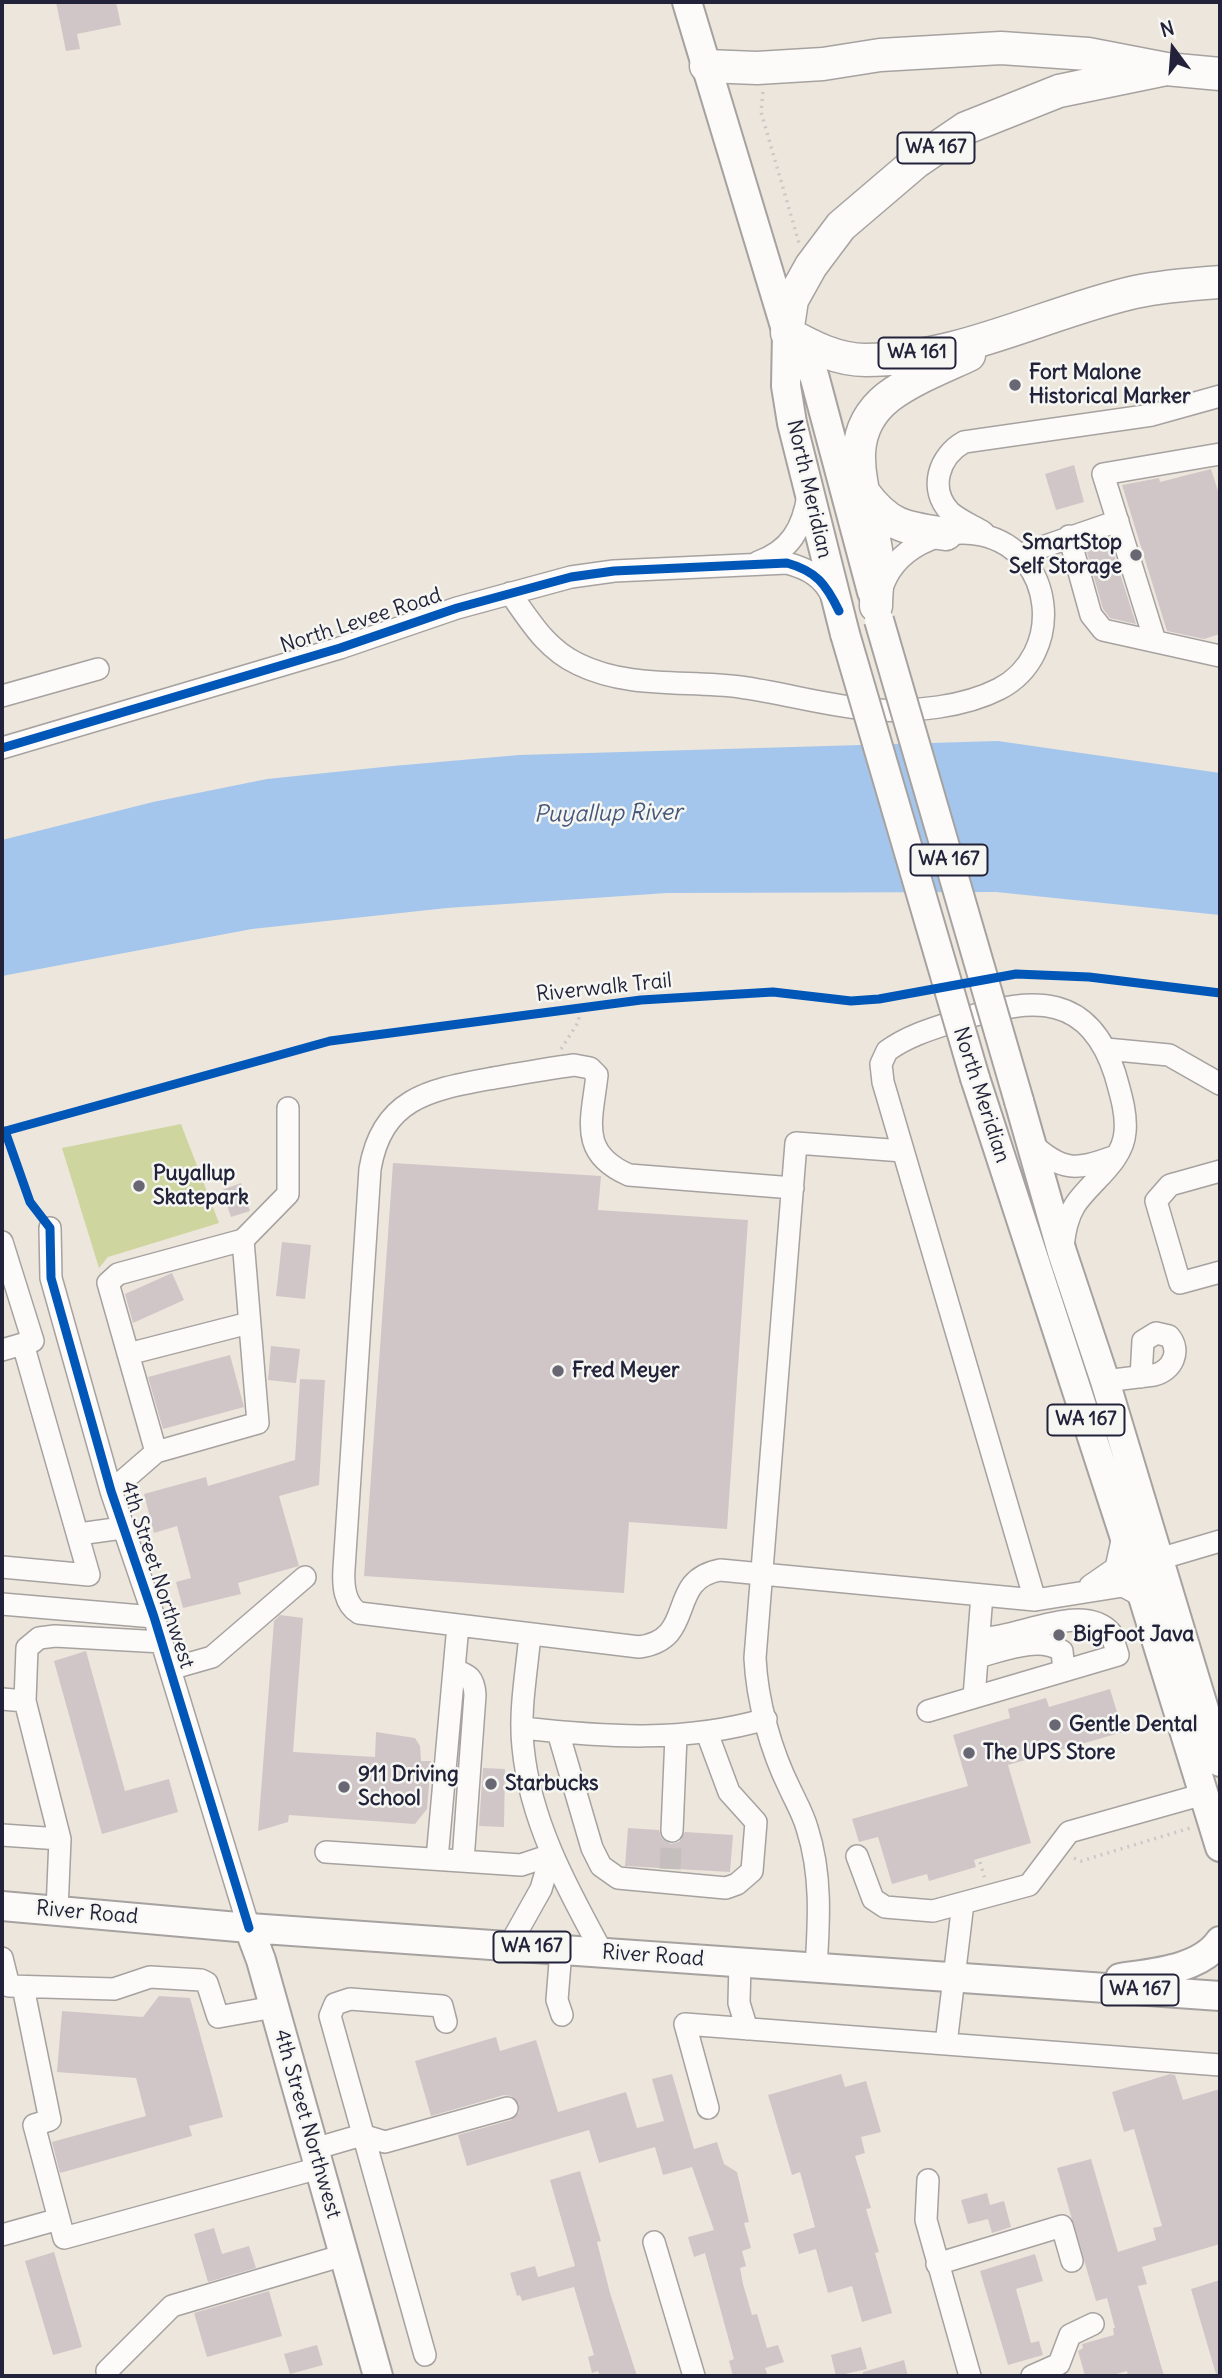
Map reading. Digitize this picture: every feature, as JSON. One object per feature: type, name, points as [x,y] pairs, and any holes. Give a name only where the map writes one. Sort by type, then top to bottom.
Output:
[{"type":"highway","points":[[706,66],[757,68],[823,64],[880,55],[1001,48],[1088,54],[1166,69],[1220,74]]},
{"type":"highway","name":"WA 167","points":[[787,333],[792,300],[811,266],[841,226],[916,162],[966,128],[1059,91],[1166,69]]},
{"type":"highway","name":"WA 161","points":[[787,333],[820,352],[865,360],[969,342],[1136,292],[1220,282]]},
{"type":"highway","name":"WA 167","points":[[877,613],[877,558],[857,459],[861,435],[886,399],[925,375],[1050,318]]},
{"type":"highway","points":[[863,491],[888,520],[915,530],[946,534]]},
{"type":"main road","name":"North Meridian","points":[[687,2],[787,333],[814,375],[877,613],[1062,1252],[1105,1381],[1159,1559],[1211,1696],[1220,1762]]},
{"type":"main road","name":"North Meridian","points":[[787,333],[786,386],[808,492],[842,622],[975,1078],[1123,1532],[1204,1794],[1213,1843]]},
{"type":"main road","name":"River Road","points":[[2,1906],[249,1928],[1220,1996]]},
{"type":"main road","name":"4th Street Northwest","points":[[249,1928],[274,2007],[378,2376]]},
{"type":"main road","name":"WA 167","points":[[1060,1985],[1179,1966],[1208,1954],[1220,1941]]},
{"type":"street","points":[[510,593],[547,644],[560,655],[610,676],[640,682],[737,687],[874,710],[913,709],[989,694],[1012,681],[1030,663],[1041,639],[1044,600],[1035,576],[1019,555],[952,514],[945,505],[938,484],[939,474],[948,453],[964,442],[1152,415],[1220,396]]},
{"type":"street","points":[[1155,641],[1103,474],[1220,454]]},
{"type":"street","points":[[738,567],[774,556],[789,544],[805,516],[808,492]]},
{"type":"street","points":[[1019,555],[1118,521]]},
{"type":"street","points":[[877,613],[889,572],[920,544],[946,534],[972,533],[997,540]]},
{"type":"street","points":[[1069,536],[1095,623],[1103,629],[1220,656]]},
{"type":"street","points":[[738,567],[787,563],[805,568],[827,587],[842,622]]},
{"type":"street","name":"North Levee Road","points":[[2,748],[340,648],[510,593],[571,577],[614,571],[738,567]]},
{"type":"street","points":[[2,696],[98,669]]},
{"type":"street","points":[[1035,1600],[881,1074],[887,1051],[898,1043],[934,1028],[1001,1007],[1031,1004],[1054,1006],[1073,1013],[1087,1024],[1106,1049],[1125,1119],[1122,1145],[1075,1204],[1066,1223],[1062,1252]]},
{"type":"street","points":[[1106,1049],[1169,1055],[1220,1084]]},
{"type":"street","points":[[793,1188],[629,1175],[617,1169],[603,1159],[592,1137],[597,1075],[590,1068],[574,1065],[425,1093],[397,1112],[385,1127],[372,1157],[344,1569],[346,1594],[352,1608],[359,1613],[649,1646],[669,1636],[689,1590],[700,1577],[720,1570],[1035,1600],[1123,1586],[1136,1593],[1146,1605]]},
{"type":"street","points":[[156,1452],[108,1283],[118,1274],[243,1240],[288,1194],[288,1108]]},
{"type":"street","points":[[816,1968],[818,1880],[813,1852],[766,1719],[755,1658],[796,1143],[903,1151]]},
{"type":"street","points":[[1032,1144],[1045,1156],[1074,1168],[1115,1156]]},
{"type":"street","points":[[1220,1171],[1170,1185],[1156,1201],[1180,1283],[1220,1272]]},
{"type":"street","name":"4th Street Northwest","points":[[50,1228],[51,1278],[111,1490],[162,1642],[249,1928]]},
{"type":"street","points":[[111,1490],[156,1452],[258,1423],[243,1240]]},
{"type":"street","points":[[2,1242],[33,1341],[2,1350]]},
{"type":"street","points":[[128,1354],[249,1323]]},
{"type":"street","points":[[2,1567],[89,1575],[23,1344]]},
{"type":"street","points":[[1105,1381],[1142,1377]]},
{"type":"street","points":[[79,1534],[122,1528]]},
{"type":"street","points":[[1072,1594],[1111,1574],[1120,1561],[1123,1532]]},
{"type":"street","points":[[1159,1559],[1220,1541]]},
{"type":"street","points":[[170,1669],[212,1657],[304,1577]]},
{"type":"street","points":[[974,1697],[982,1595]]},
{"type":"street","points":[[2,1604],[154,1617]]},
{"type":"street","points":[[928,1711],[1118,1655],[1111,1633],[1091,1623],[1049,1621],[978,1648]]},
{"type":"street","points":[[437,1859],[458,1625]]},
{"type":"street","points":[[530,1633],[522,1728],[526,1768],[551,1855],[602,1952]]},
{"type":"street","points":[[57,1911],[60,1839],[25,1701],[27,1648],[39,1639],[55,1636],[162,1642]]},
{"type":"street","points":[[978,1648],[1047,1646],[1062,1651],[1064,1671]]},
{"type":"street","points":[[454,1670],[469,1675],[474,1682],[475,1695],[463,1861]]},
{"type":"street","points":[[2,1699],[25,1701]]},
{"type":"street","points":[[522,1728],[621,1737],[676,1736],[707,1733],[766,1719]]},
{"type":"street","points":[[558,1732],[592,1848],[601,1866],[626,1880],[669,1876],[731,1887],[748,1877],[753,1866],[756,1822],[729,1792],[707,1733]]},
{"type":"street","points":[[672,1831],[676,1736]]},
{"type":"street","points":[[857,1856],[873,1899],[885,1907],[925,1911],[1029,1885],[1069,1832],[1204,1794]]},
{"type":"street","points":[[2,1835],[60,1839]]},
{"type":"street","points":[[326,1852],[521,1865],[551,1855]]},
{"type":"street","points":[[509,1946],[541,1889],[551,1855]]},
{"type":"street","points":[[946,2044],[963,1903]]},
{"type":"street","points":[[562,1950],[557,2000],[562,2015]]},
{"type":"street","points":[[2,1958],[50,2120],[34,2125],[64,2238],[316,2158],[362,2135],[385,2142],[507,2108]]},
{"type":"street","points":[[740,1962],[738,2003],[747,2029]]},
{"type":"street","points":[[11,1989],[114,1989],[150,1977],[201,1980],[207,1983],[218,2017],[274,2007]]},
{"type":"street","points":[[425,2355],[330,2020],[332,2007],[346,1999],[442,2006],[446,2022]]},
{"type":"street","points":[[708,2108],[685,2024],[1220,2065]]},
{"type":"street","points":[[928,2180],[926,2220],[970,2376]]},
{"type":"street","points":[[2,2235],[59,2219]]},
{"type":"street","points":[[937,2264],[1062,2226],[1072,2261]]},
{"type":"street","points":[[654,2242],[694,2376]]},
{"type":"street","points":[[108,2376],[107,2371],[172,2306],[344,2255]]},
{"type":"street","points":[[1032,2376],[1059,2364],[1070,2335],[1093,2324]]},
{"type":"path","points":[[763,86],[761,112],[802,255]]},
{"type":"path","points":[[556,1068],[563,1044],[579,1021],[578,1008]]},
{"type":"path","points":[[1054,1850],[1081,1861],[1213,1843]]},
{"type":"green space","name":"Puyallup Skatepark","points":[[181,1124],[219,1223],[108,1257],[99,1268],[62,1148]]},
{"type":"water","name":"Puyallup River","points":[[998,741],[1220,773],[1220,915],[996,892],[667,893],[447,908],[252,929],[2,976],[2,840],[153,802],[267,779],[519,755]]},
{"type":"building","points":[[56,2],[116,2],[121,25],[77,34],[80,49],[66,51]]},
{"type":"building","points":[[1074,465],[1084,502],[1056,510],[1045,474]]},
{"type":"building","points":[[1211,469],[1220,497],[1220,634],[1204,639],[1167,631],[1122,485],[1159,478],[1160,482]]},
{"type":"building","points":[[1110,542],[1136,624],[1110,618],[1103,609],[1086,549]]},
{"type":"building","name":"Fred Meyer","points":[[393,1163],[601,1176],[598,1210],[748,1220],[727,1529],[629,1522],[624,1593],[364,1576]]},
{"type":"building","points":[[241,1183],[250,1211],[231,1217],[222,1190]]},
{"type":"building","points":[[282,1242],[311,1245],[305,1299],[276,1296]]},
{"type":"building","points":[[172,1273],[184,1300],[133,1323],[125,1294]]},
{"type":"building","points":[[271,1346],[300,1349],[296,1383],[268,1380]]},
{"type":"building","points":[[230,1355],[244,1407],[163,1429],[148,1377]]},
{"type":"building","points":[[300,1379],[325,1380],[319,1485],[279,1496],[299,1566],[238,1583],[241,1594],[183,1608],[176,1582],[191,1578],[177,1526],[154,1533],[144,1494],[206,1477],[208,1486],[295,1460]]},
{"type":"building","points":[[280,1615],[303,1618],[293,1752],[375,1757],[376,1732],[415,1738],[420,1746],[421,1761],[431,1761],[427,1809],[415,1824],[289,1815],[288,1822],[258,1831],[274,1621]]},
{"type":"building","points":[[86,1651],[125,1791],[169,1779],[178,1812],[102,1834],[54,1661]]},
{"type":"building","points":[[1110,1689],[1123,1732],[1008,1765],[1031,1843],[974,1860],[976,1867],[929,1881],[927,1874],[892,1884],[878,1837],[859,1842],[852,1819],[968,1786],[953,1735],[1010,1718],[1008,1709],[1046,1698],[1049,1707]]},
{"type":"building","name":"Starbucks","points":[[483,1768],[505,1769],[504,1827],[479,1826]]},
{"type":"building","points":[[628,1828],[659,1830],[661,1838],[671,1844],[679,1842],[685,1832],[733,1835],[730,1872],[625,1866]]},
{"type":"building","points":[[159,1996],[190,1998],[223,2117],[189,2126],[192,2136],[60,2173],[52,2142],[146,2116],[136,2078],[57,2072],[62,2011],[143,2017]]},
{"type":"building","points":[[496,2037],[500,2051],[536,2040],[558,2112],[626,2092],[637,2128],[664,2121],[652,2079],[672,2074],[694,2149],[717,2142],[724,2164],[737,2172],[749,2222],[744,2223],[751,2248],[742,2251],[746,2266],[740,2268],[743,2284],[752,2315],[757,2314],[767,2348],[778,2345],[784,2362],[765,2368],[768,2376],[733,2376],[729,2361],[734,2359],[705,2253],[694,2257],[688,2237],[714,2230],[692,2167],[663,2175],[655,2147],[599,2163],[589,2130],[467,2166],[458,2135],[511,2120],[519,2112],[519,2104],[511,2096],[504,2095],[431,2116],[415,2061]]},
{"type":"building","points":[[841,2074],[845,2087],[866,2081],[881,2132],[861,2137],[865,2153],[855,2156],[871,2208],[866,2209],[879,2252],[875,2253],[892,2313],[862,2322],[852,2286],[828,2293],[816,2249],[799,2254],[793,2234],[815,2227],[800,2172],[792,2175],[768,2095]]},
{"type":"building","points":[[1170,2074],[1175,2075],[1183,2100],[1220,2089],[1220,2244],[1142,2267],[1147,2284],[1138,2286],[1164,2376],[1128,2376],[1127,2371],[1109,2376],[1085,2376],[1078,2351],[1083,2348],[1082,2344],[1114,2335],[1115,2328],[1107,2298],[1096,2301],[1057,2168],[1091,2159],[1118,2252],[1156,2240],[1153,2228],[1162,2226],[1134,2129],[1124,2132],[1112,2092]]},
{"type":"building","points":[[580,2171],[601,2241],[597,2242],[610,2293],[637,2376],[600,2376],[598,2371],[592,2373],[588,2357],[594,2355],[574,2287],[522,2301],[520,2295],[517,2296],[510,2273],[535,2266],[538,2277],[575,2266],[550,2180]]},
{"type":"building","points":[[987,2193],[990,2205],[1004,2201],[1011,2227],[992,2233],[988,2219],[968,2224],[961,2200]]},
{"type":"building","points":[[214,2228],[222,2254],[249,2246],[256,2268],[208,2282],[194,2234]]},
{"type":"building","points":[[54,2252],[82,2347],[53,2355],[25,2261]]},
{"type":"building","points":[[1035,2254],[1043,2281],[1016,2289],[1031,2343],[1039,2341],[1043,2355],[1008,2365],[980,2271]]},
{"type":"building","points":[[1220,2280],[1220,2373],[1216,2374],[1191,2289]]},
{"type":"building","points":[[269,2291],[282,2336],[207,2357],[194,2313]]},
{"type":"building","points":[[317,2345],[323,2365],[290,2374],[284,2354]]},
{"type":"building","points":[[861,2347],[867,2369],[836,2376],[831,2355]]},
{"type":"building","points":[[904,2360],[908,2376],[863,2376],[863,2372]]},
{"type":"tunnel","points":[[670,1869],[672,1831]]},
{"type":"cycle path","points":[[2,748],[340,648],[457,608],[571,577],[614,571],[787,563],[806,570],[819,580],[839,611]]},
{"type":"cycle path","name":"Riverwalk Trail","points":[[2,1132],[330,1041],[641,1000],[773,992],[851,1001],[879,999],[1016,974],[1089,977],[1220,993]]},
{"type":"cycle path","points":[[5,1131],[30,1202],[50,1228],[51,1278],[111,1491],[154,1617],[249,1928]]},
{"type":"place","name":"Fort Malone Historical Marker","points":[[1015,385]]},
{"type":"place","name":"SmartStop Self Storage","points":[[1136,555]]},
{"type":"place","name":"Puyallup Skatepark","points":[[139,1186]]},
{"type":"place","name":"Fred Meyer","points":[[558,1371]]},
{"type":"place","name":"BigFoot Java","points":[[1059,1635]]},
{"type":"place","name":"Gentle Dental","points":[[1055,1725]]},
{"type":"place","name":"The UPS Store","points":[[969,1753]]},
{"type":"place","name":"Starbucks","points":[[491,1784]]},
{"type":"place","name":"911 Driving School","points":[[344,1787]]}]
